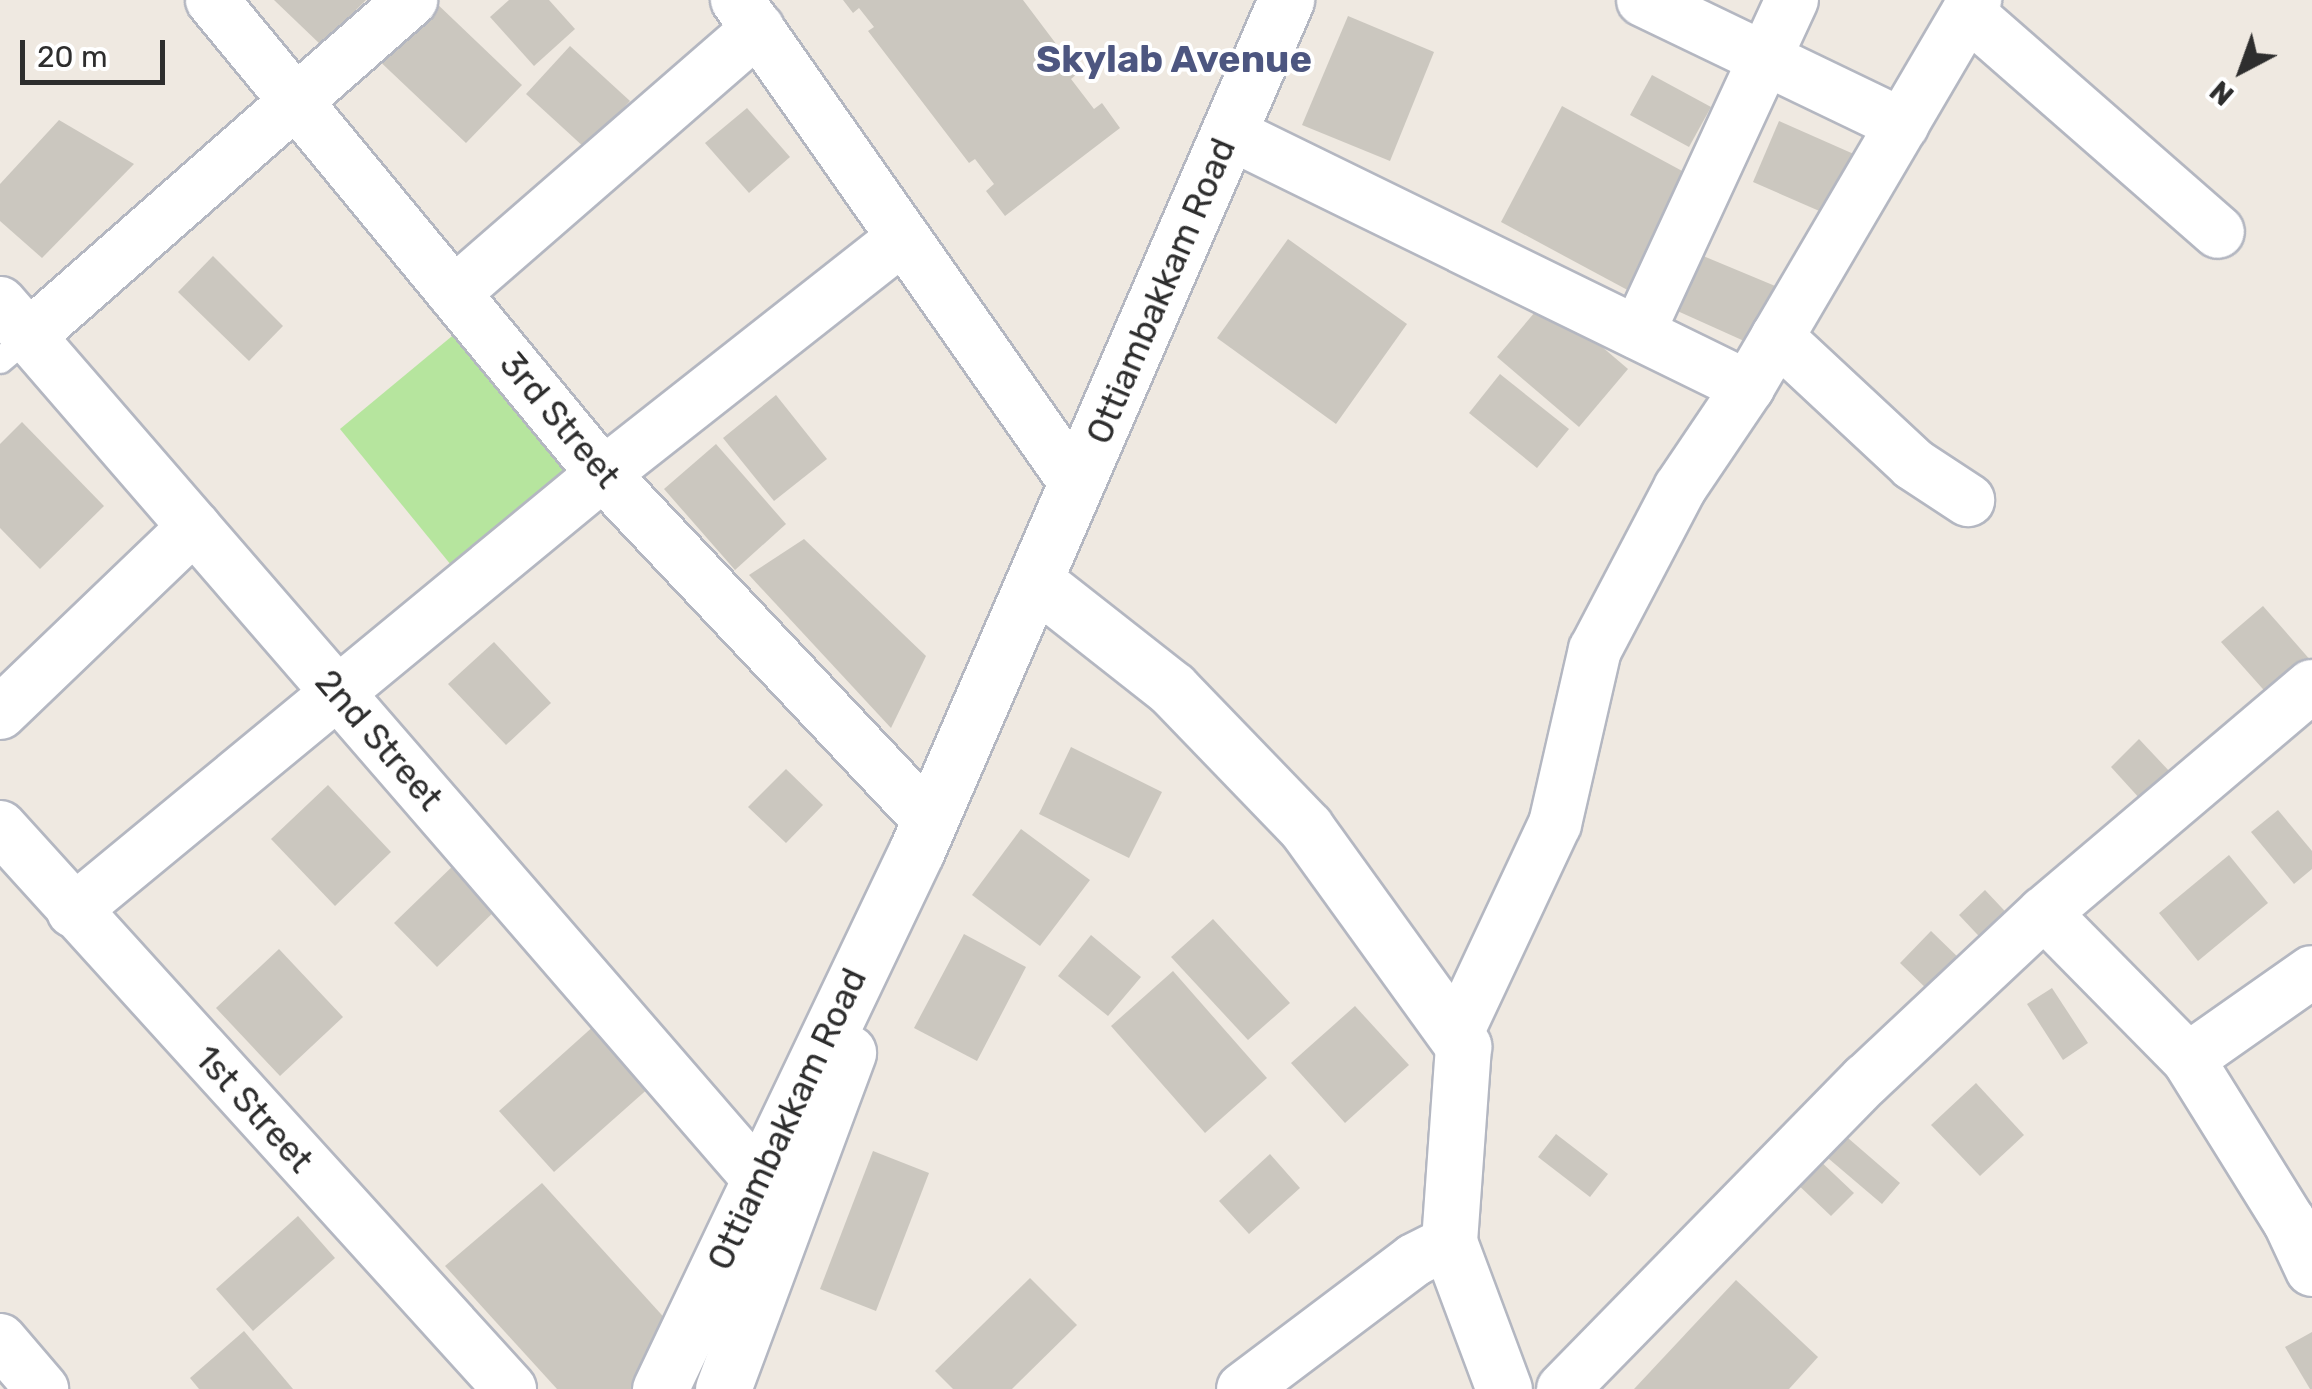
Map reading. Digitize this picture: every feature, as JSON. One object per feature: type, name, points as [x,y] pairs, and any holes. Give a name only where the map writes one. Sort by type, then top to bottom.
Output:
[{"type":"street","name":"3rd Street","points":[[212,0],[603,474],[923,836]]},
{"type":"street","points":[[10,333],[411,0]]},
{"type":"street","name":"Ottiambakkam Road","points":[[660,1389],[923,836],[1286,0]]},
{"type":"street","points":[[1644,0],[1903,124]]},
{"type":"street","points":[[1638,333],[1792,0]]},
{"type":"street","points":[[1456,1035],[1556,824],[1594,650],[1680,488],[1748,387],[1971,6],[2218,232]]},
{"type":"street","points":[[454,293],[747,15],[1077,486]]},
{"type":"street","points":[[1229,133],[1748,387]]},
{"type":"street","points":[[73,912],[603,474],[903,238]]},
{"type":"street","name":"2nd Street","points":[[10,333],[194,527],[758,1178]]},
{"type":"street","points":[[1778,337],[1912,464],[1968,500]]},
{"type":"street","points":[[0,713],[194,527]]},
{"type":"street","points":[[1035,581],[1172,689],[1306,828],[1463,1046],[1449,1242],[1504,1389]]},
{"type":"street","points":[[1562,1389],[1866,1080],[2044,913],[2312,686]]},
{"type":"street","name":"1st Street","points":[[0,827],[73,912],[510,1389]]},
{"type":"street","name":"Ottiambakkam Road","points":[[723,1389],[828,1119],[923,836]]},
{"type":"street","points":[[2044,913],[2188,1059],[2300,1216],[2312,1270]]},
{"type":"street","points":[[2188,1059],[2312,972]]},
{"type":"street","points":[[1243,1389],[1399,1270],[1449,1242]]},
{"type":"street","points":[[0,1340],[42,1389]]},
{"type":"green space","points":[[463,327],[591,484],[460,576],[340,429]]},
{"type":"building","points":[[274,0],[366,0],[321,45]]},
{"type":"building","points":[[433,0],[522,85],[466,143],[372,54]]},
{"type":"building","points":[[509,0],[549,0],[575,29],[534,66],[490,17]]},
{"type":"building","points":[[843,0],[1023,0],[1078,73],[1071,79],[1094,109],[1102,103],[1120,128],[1005,216],[986,191],[994,184],[975,159],[969,163],[868,31],[874,27],[859,8],[853,13]]},
{"type":"building","points":[[1348,16],[1434,52],[1390,161],[1302,125]]},
{"type":"building","points":[[570,46],[630,101],[586,149],[526,94]]},
{"type":"building","points":[[1652,75],[1711,107],[1689,147],[1630,115]]},
{"type":"building","points":[[1562,106],[1697,179],[1635,294],[1501,222]]},
{"type":"building","points":[[747,108],[790,157],[749,193],[705,143]]},
{"type":"building","points":[[59,120],[134,164],[42,258],[0,221],[0,184]]},
{"type":"building","points":[[1779,121],[1865,159],[1840,220],[1753,182]]},
{"type":"building","points":[[1288,239],[1407,324],[1336,424],[1217,338]]},
{"type":"building","points":[[1696,253],[1780,288],[1753,345],[1673,309]]},
{"type":"building","points":[[213,256],[283,326],[249,361],[178,292]]},
{"type":"building","points":[[1546,299],[1628,369],[1579,427],[1497,357]]},
{"type":"building","points":[[1500,374],[1569,429],[1537,468],[1469,413]]},
{"type":"building","points":[[776,395],[827,459],[774,501],[723,438]]},
{"type":"building","points":[[22,422],[104,506],[40,569],[0,528],[0,444]]},
{"type":"building","points":[[716,444],[786,524],[735,570],[664,489]]},
{"type":"building","points":[[804,539],[926,656],[891,728],[749,575]]},
{"type":"building","points":[[2263,606],[2312,662],[2278,706],[2221,642]]},
{"type":"building","points":[[494,642],[551,703],[506,745],[448,684]]},
{"type":"building","points":[[2139,739],[2171,773],[2141,800],[2111,767]]},
{"type":"building","points":[[1071,747],[1162,792],[1129,858],[1039,814]]},
{"type":"building","points":[[786,769],[823,805],[786,843],[748,807]]},
{"type":"building","points":[[328,785],[391,852],[335,906],[271,839]]},
{"type":"building","points":[[2278,810],[2312,851],[2312,869],[2294,884],[2251,832]]},
{"type":"building","points":[[1021,829],[1090,880],[1040,946],[972,895]]},
{"type":"building","points":[[2229,855],[2268,903],[2198,961],[2159,913]]},
{"type":"building","points":[[460,859],[503,903],[437,967],[394,923]]},
{"type":"building","points":[[1985,890],[2017,924],[1991,949],[1959,915]]},
{"type":"building","points":[[1213,919],[1290,1003],[1248,1040],[1171,957]]},
{"type":"building","points":[[1931,931],[1963,962],[1932,994],[1900,963]]},
{"type":"building","points":[[964,934],[1026,967],[977,1061],[914,1028]]},
{"type":"building","points":[[1091,935],[1141,977],[1108,1016],[1058,976]]},
{"type":"building","points":[[279,949],[343,1017],[280,1076],[216,1008]]},
{"type":"building","points":[[1173,971],[1267,1078],[1205,1133],[1111,1026]]},
{"type":"building","points":[[2052,988],[2088,1043],[2063,1060],[2027,1004]]},
{"type":"building","points":[[1355,1006],[1409,1065],[1345,1123],[1291,1063]]},
{"type":"building","points":[[596,1024],[651,1086],[554,1172],[499,1111]]},
{"type":"building","points":[[1976,1083],[2024,1135],[1980,1176],[1931,1125]]},
{"type":"building","points":[[1841,1132],[1900,1183],[1882,1204],[1822,1153]]},
{"type":"building","points":[[1556,1134],[1608,1174],[1590,1197],[1538,1157]]},
{"type":"building","points":[[873,1151],[929,1173],[876,1311],[820,1289]]},
{"type":"building","points":[[1270,1154],[1300,1188],[1249,1234],[1219,1201]]},
{"type":"building","points":[[1816,1157],[1854,1193],[1831,1216],[1793,1180]]},
{"type":"building","points":[[542,1183],[670,1324],[633,1389],[557,1389],[445,1266]]},
{"type":"building","points":[[298,1216],[335,1258],[253,1331],[216,1289]]},
{"type":"building","points":[[1030,1278],[1077,1325],[1012,1389],[953,1389],[935,1371]]},
{"type":"building","points":[[1736,1280],[1818,1357],[1789,1389],[1634,1389]]},
{"type":"building","points":[[244,1331],[293,1389],[199,1389],[190,1378]]},
{"type":"building","points":[[2312,1332],[2312,1389],[2310,1389],[2285,1347]]},
{"type":"district","name":"Skylab Avenue","points":[[1174,60]]}]
